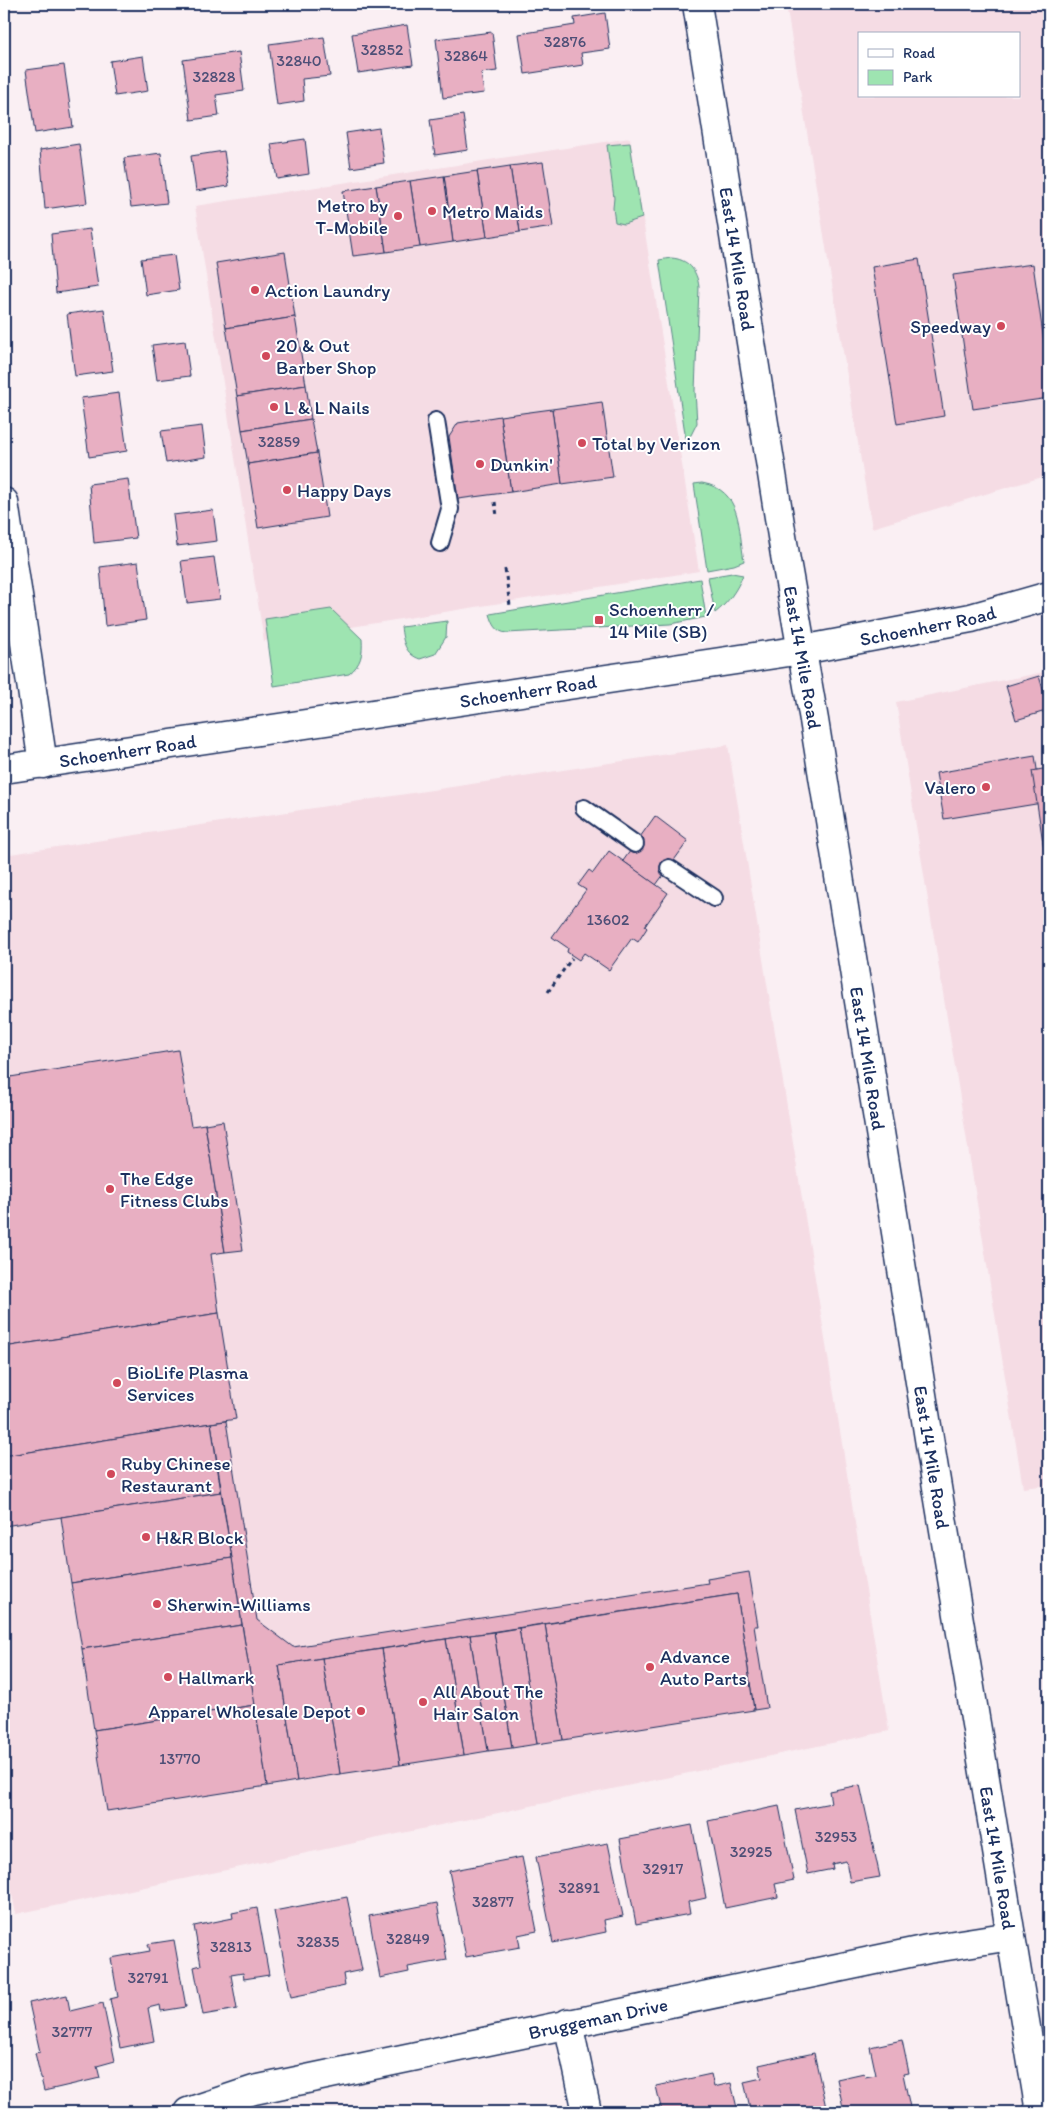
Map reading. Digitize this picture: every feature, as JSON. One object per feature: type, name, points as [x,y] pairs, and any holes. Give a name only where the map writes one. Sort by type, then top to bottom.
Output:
[{"type":"main road","name":"East 14 Mile Road","points":[[697,4],[1011,1936],[1042,2102]]},
{"type":"main road","points":[[4,502],[43,764]]},
{"type":"main road","name":"Schoenherr Road","points":[[4,770],[802,650],[971,618],[1049,596]]},
{"type":"main road","name":"Bruggeman Drive","points":[[188,2112],[254,2090],[928,1949],[1011,1936]]},
{"type":"main road","points":[[568,2023],[587,2112]]},
{"type":"lane","points":[[436,421],[450,509],[440,543]]},
{"type":"lane","points":[[584,808],[635,844]]},
{"type":"lane","points":[[669,868],[714,898]]},
{"type":"path","points":[[822,4],[823,11]]},
{"type":"path","points":[[495,502],[497,516]]},
{"type":"path","points":[[505,569],[510,606]]},
{"type":"path","points":[[548,992],[572,958]]},
{"type":"shaded area","points":[[786,4],[1049,4],[1049,475],[872,528]]},
{"type":"shaded area","points":[[630,138],[699,571],[264,641],[195,206]]},
{"type":"shaded area","points":[[1049,671],[1049,1485],[1023,1488],[896,702]]},
{"type":"shaded area","points":[[728,745],[889,1731],[16,1914],[4,1855],[4,855]]},
{"type":"green space","points":[[630,143],[642,218],[624,224],[615,222],[607,145]]},
{"type":"green space","points":[[671,258],[691,266],[699,287],[695,391],[697,423],[686,440],[659,260]]},
{"type":"green space","points":[[702,483],[715,487],[725,493],[731,502],[739,523],[744,561],[734,565],[707,570],[694,484]]},
{"type":"green space","points":[[732,573],[743,575],[732,596],[715,613],[708,577]]},
{"type":"green space","points":[[700,579],[706,617],[670,624],[507,633],[500,631],[496,627],[490,614]]},
{"type":"green space","points":[[331,609],[362,639],[359,663],[349,674],[274,686],[265,619]]},
{"type":"green space","points":[[447,621],[446,637],[435,654],[420,659],[408,651],[401,627]]},
{"type":"building","points":[[605,13],[610,49],[581,53],[583,65],[525,74],[519,34],[575,25],[574,18]]},
{"type":"building","points":[[407,25],[413,65],[358,73],[352,34]]},
{"type":"building","points":[[492,32],[497,71],[481,73],[484,93],[443,98],[436,39]]},
{"type":"building","points":[[324,37],[330,76],[302,79],[304,101],[277,105],[269,44]]},
{"type":"building","points":[[239,52],[244,91],[216,95],[219,116],[191,120],[183,60]]},
{"type":"building","points":[[143,56],[148,91],[115,96],[110,61]]},
{"type":"building","points":[[64,65],[73,127],[35,133],[26,70]]},
{"type":"building","points":[[463,115],[468,150],[435,155],[430,120]]},
{"type":"building","points":[[379,128],[384,163],[351,168],[346,133]]},
{"type":"building","points":[[305,139],[309,174],[277,179],[271,144]]},
{"type":"building","points":[[79,144],[87,203],[45,209],[40,150]]},
{"type":"building","points":[[224,151],[229,186],[196,191],[191,156]]},
{"type":"building","points":[[161,153],[167,203],[131,207],[124,158]]},
{"type":"building","points":[[543,162],[553,227],[520,232],[510,166]]},
{"type":"building","points":[[510,166],[520,232],[487,237],[477,171]]},
{"type":"building","points":[[477,171],[487,237],[453,242],[444,176]]},
{"type":"building","name":"Metro Maids","points":[[444,176],[453,242],[420,247],[410,181]]},
{"type":"building","name":"Metro by T-Mobile","points":[[410,181],[420,247],[386,252],[376,186]]},
{"type":"building","points":[[376,186],[386,252],[353,256],[343,191]]},
{"type":"building","points":[[90,229],[98,287],[56,293],[51,234]]},
{"type":"building","name":"Action Laundry","points":[[285,252],[295,317],[226,328],[216,263]]},
{"type":"building","points":[[174,255],[179,290],[146,295],[141,259]]},
{"type":"building","points":[[919,259],[944,416],[897,424],[872,267]]},
{"type":"building","name":"Speedway","points":[[1033,264],[1049,377],[1049,398],[973,409],[953,275]]},
{"type":"building","points":[[104,309],[113,371],[75,376],[67,314]]},
{"type":"building","name":"20 & Out Barber Shop","points":[[295,317],[306,385],[237,396],[226,328]]},
{"type":"building","points":[[185,341],[190,376],[157,380],[152,345]]},
{"type":"building","name":"L & L Nails","points":[[306,385],[311,419],[242,430],[237,396]]},
{"type":"building","points":[[119,393],[127,451],[89,457],[81,398]]},
{"type":"building","name":"Total by Verizon","points":[[602,402],[613,477],[562,484],[552,409]]},
{"type":"building","points":[[552,409],[562,484],[511,492],[500,416]]},
{"type":"building","name":"Dunkin'","points":[[500,416],[511,492],[458,499],[449,437],[458,423]]},
{"type":"building","points":[[311,419],[317,453],[248,464],[242,430]]},
{"type":"building","points":[[202,426],[206,457],[166,463],[161,431]]},
{"type":"building","name":"Happy Days","points":[[317,453],[327,517],[258,528],[248,464]]},
{"type":"building","points":[[128,479],[136,538],[94,543],[89,484]]},
{"type":"building","points":[[213,510],[217,541],[177,546],[173,515]]},
{"type":"building","points":[[214,557],[220,599],[187,603],[181,561]]},
{"type":"building","points":[[138,562],[146,620],[105,626],[100,567]]},
{"type":"building","points":[[1039,676],[1049,710],[1016,720],[1006,686]]},
{"type":"building","points":[[1035,756],[1042,803],[944,819],[936,773]]},
{"type":"building","points":[[1049,756],[1049,862],[1046,862],[1032,771],[1048,768],[1046,757]]},
{"type":"building","points":[[655,816],[688,841],[656,885],[623,861]]},
{"type":"building","points":[[609,851],[668,893],[645,926],[647,928],[638,942],[632,938],[609,970],[584,953],[579,960],[567,952],[568,948],[552,937],[586,890],[578,885],[589,870],[593,873]]},
{"type":"building","name":"The Edge Fitness Clubs","points":[[178,1050],[191,1126],[205,1124],[225,1252],[211,1254],[219,1313],[4,1347],[4,1078]]},
{"type":"building","points":[[223,1121],[243,1250],[225,1252],[205,1124]]},
{"type":"building","name":"BioLife Plasma Services","points":[[219,1313],[236,1419],[4,1456],[4,1347]]},
{"type":"building","points":[[226,1421],[257,1620],[293,1647],[708,1583],[707,1579],[749,1572],[758,1626],[754,1626],[767,1708],[754,1710],[737,1594],[322,1658],[279,1665],[297,1781],[267,1786],[211,1423]]},
{"type":"building","name":"Ruby Chinese Restaurant","points":[[211,1423],[221,1492],[4,1526],[4,1456]]},
{"type":"building","name":"H&R Block","points":[[221,1492],[232,1558],[71,1583],[61,1517]]},
{"type":"building","name":"Sherwin-Williams","points":[[232,1558],[242,1625],[82,1649],[71,1583]]},
{"type":"building","name":"Advance Auto Parts","points":[[737,1594],[754,1710],[563,1740],[545,1624]]},
{"type":"building","points":[[545,1624],[563,1740],[537,1744],[519,1628]]},
{"type":"building","name":"Hallmark","points":[[242,1625],[255,1705],[94,1730],[82,1649]]},
{"type":"building","points":[[519,1628],[537,1744],[512,1748],[494,1632]]},
{"type":"building","points":[[494,1632],[512,1748],[488,1751],[470,1635]]},
{"type":"building","points":[[470,1635],[488,1751],[464,1755],[446,1639]]},
{"type":"building","name":"All About The Hair Salon","points":[[446,1639],[464,1755],[400,1765],[382,1649]]},
{"type":"building","name":"Apparel Wholesale Depot","points":[[382,1649],[400,1765],[340,1774],[322,1658]]},
{"type":"building","points":[[322,1658],[340,1774],[297,1781],[279,1665]]},
{"type":"building","points":[[255,1705],[267,1786],[107,1811],[94,1730]]},
{"type":"building","points":[[860,1785],[880,1877],[850,1882],[846,1861],[832,1864],[833,1869],[808,1874],[795,1810],[831,1803],[829,1791]]},
{"type":"building","points":[[779,1806],[794,1880],[775,1884],[778,1897],[725,1908],[708,1821]]},
{"type":"building","points":[[692,1825],[706,1898],[688,1902],[690,1914],[636,1924],[620,1839]]},
{"type":"building","points":[[608,1843],[623,1916],[604,1920],[606,1932],[553,1943],[536,1857]]},
{"type":"building","points":[[522,1857],[537,1931],[518,1935],[520,1947],[466,1957],[449,1871]]},
{"type":"building","points":[[347,1897],[362,1970],[343,1974],[345,1986],[291,1997],[274,1911]]},
{"type":"building","points":[[437,1903],[447,1960],[408,1967],[409,1972],[380,1978],[369,1916]]},
{"type":"building","points":[[257,1908],[269,1975],[244,1979],[243,1973],[231,1975],[237,2009],[203,2015],[194,1967],[201,1965],[194,1926],[233,1918],[232,1913]]},
{"type":"building","points":[[174,1940],[186,2007],[161,2011],[160,2005],[148,2008],[154,2041],[120,2048],[110,1999],[118,1997],[111,1958],[150,1951],[148,1944]]},
{"type":"building","points":[[67,1995],[70,2011],[103,2003],[115,2061],[97,2066],[100,2078],[44,2091],[35,2053],[40,2052],[29,2003]]},
{"type":"building","points":[[902,2040],[909,2073],[903,2074],[911,2112],[844,2112],[837,2079],[864,2073],[865,2077],[876,2075],[870,2047]]},
{"type":"building","points":[[814,2053],[827,2112],[751,2112],[744,2082],[762,2078],[759,2065]]},
{"type":"building","points":[[711,2074],[714,2087],[731,2083],[738,2112],[662,2112],[656,2086]]},
{"type":"place","name":"Metro Maids","points":[[432,211]]},
{"type":"place","name":"Metro by T-Mobile","points":[[398,216]]},
{"type":"place","name":"Action Laundry","points":[[255,290]]},
{"type":"place","name":"Speedway","points":[[1001,326]]},
{"type":"place","name":"20 & Out Barber Shop","points":[[266,356]]},
{"type":"place","name":"L & L Nails","points":[[274,407]]},
{"type":"place","name":"Total by Verizon","points":[[582,443]]},
{"type":"place","name":"Dunkin'","points":[[480,464]]},
{"type":"place","name":"Happy Days","points":[[287,490]]},
{"type":"place","name":"Schoenherr / 14 Mile (SB)","points":[[599,620]]},
{"type":"place","name":"Valero","points":[[986,787]]},
{"type":"place","name":"The Edge Fitness Clubs","points":[[110,1189]]},
{"type":"place","name":"BioLife Plasma Services","points":[[117,1383]]},
{"type":"place","name":"Ruby Chinese Restaurant","points":[[111,1474]]},
{"type":"place","name":"H&R Block","points":[[146,1537]]},
{"type":"place","name":"Sherwin-Williams","points":[[157,1604]]},
{"type":"place","name":"Advance Auto Parts","points":[[650,1667]]},
{"type":"place","name":"Hallmark","points":[[168,1677]]},
{"type":"place","name":"All About The Hair Salon","points":[[423,1702]]},
{"type":"place","name":"Apparel Wholesale Depot","points":[[361,1711]]}]
